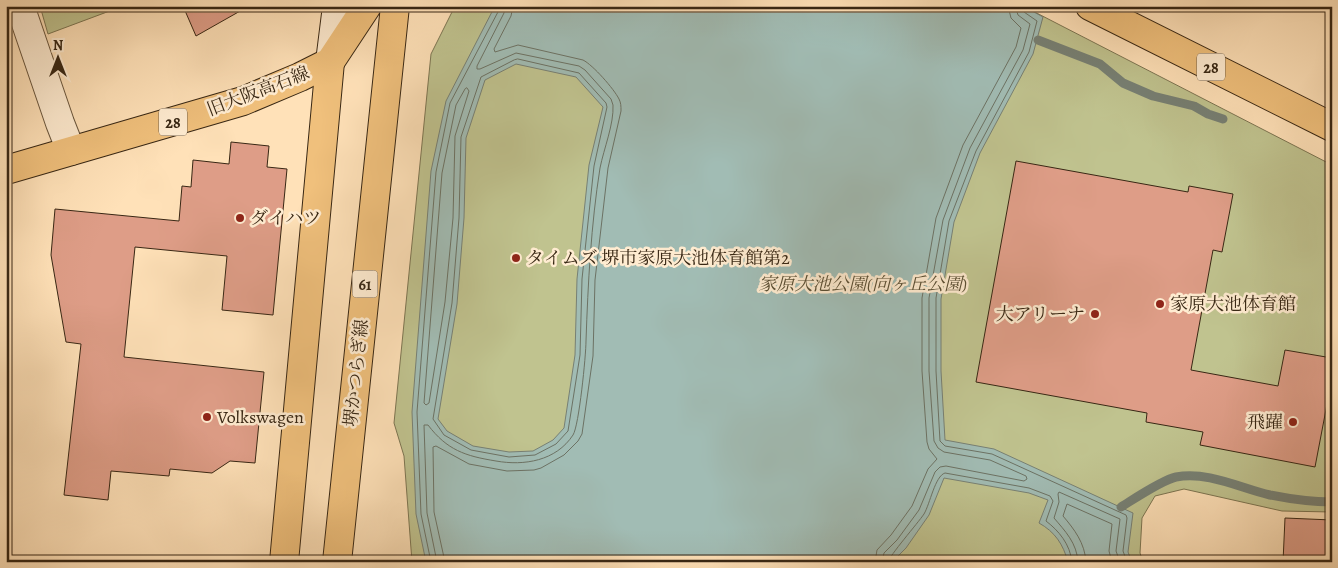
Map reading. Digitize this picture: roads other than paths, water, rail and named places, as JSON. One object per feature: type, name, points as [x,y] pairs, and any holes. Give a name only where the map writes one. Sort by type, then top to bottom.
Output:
[{"type":"main road","name":"旧大阪高石線","points":[[9,169],[243,101],[330,62],[367,6]]},
{"type":"main road","name":"堺かつらぎ線","points":[[337,562],[395,6]]},
{"type":"main road","name":"28","points":[[1090,6],[1332,127]]},
{"type":"main road","points":[[284,562],[330,62]]},
{"type":"street","points":[[20,6],[71,151]]},
{"type":"street","points":[[330,62],[336,6]]},
{"type":"water","points":[[495,6],[1023,6],[1043,17],[1033,54],[980,153],[954,222],[941,299],[941,371],[945,440],[994,449],[1133,513],[1128,552],[1132,562],[1068,562],[1058,539],[1050,530],[1039,523],[1048,500],[1029,493],[944,478],[929,515],[906,548],[892,562],[426,562],[416,514],[412,412],[431,171],[446,101]],"holes":[[[516,64],[576,77],[603,107],[589,165],[577,279],[575,355],[564,428],[553,440],[533,451],[509,452],[473,446],[447,431],[438,419],[457,304],[464,218],[466,138],[485,80]]]},
{"type":"waterway","points":[[1038,40],[1100,64],[1123,83],[1153,96],[1194,106],[1208,114],[1223,119]]},
{"type":"waterway","points":[[1121,507],[1163,482],[1176,477],[1188,476],[1212,478],[1278,496],[1309,501],[1332,502]]},
{"type":"place","name":"ダイハツ","points":[[240,218]]},
{"type":"place","name":"タイムズ 堺市家原大池体育館第2","points":[[516,258]]},
{"type":"place","name":"家原大池体育館","points":[[1160,304]]},
{"type":"place","name":"大アリーナ","points":[[1095,314]]},
{"type":"place","name":"Volkswagen","points":[[207,417]]},
{"type":"place","name":"飛躍","points":[[1293,422]]},
{"type":"park label","name":"家原大池公園(向ヶ丘公園)","points":[[863,284]]}]
